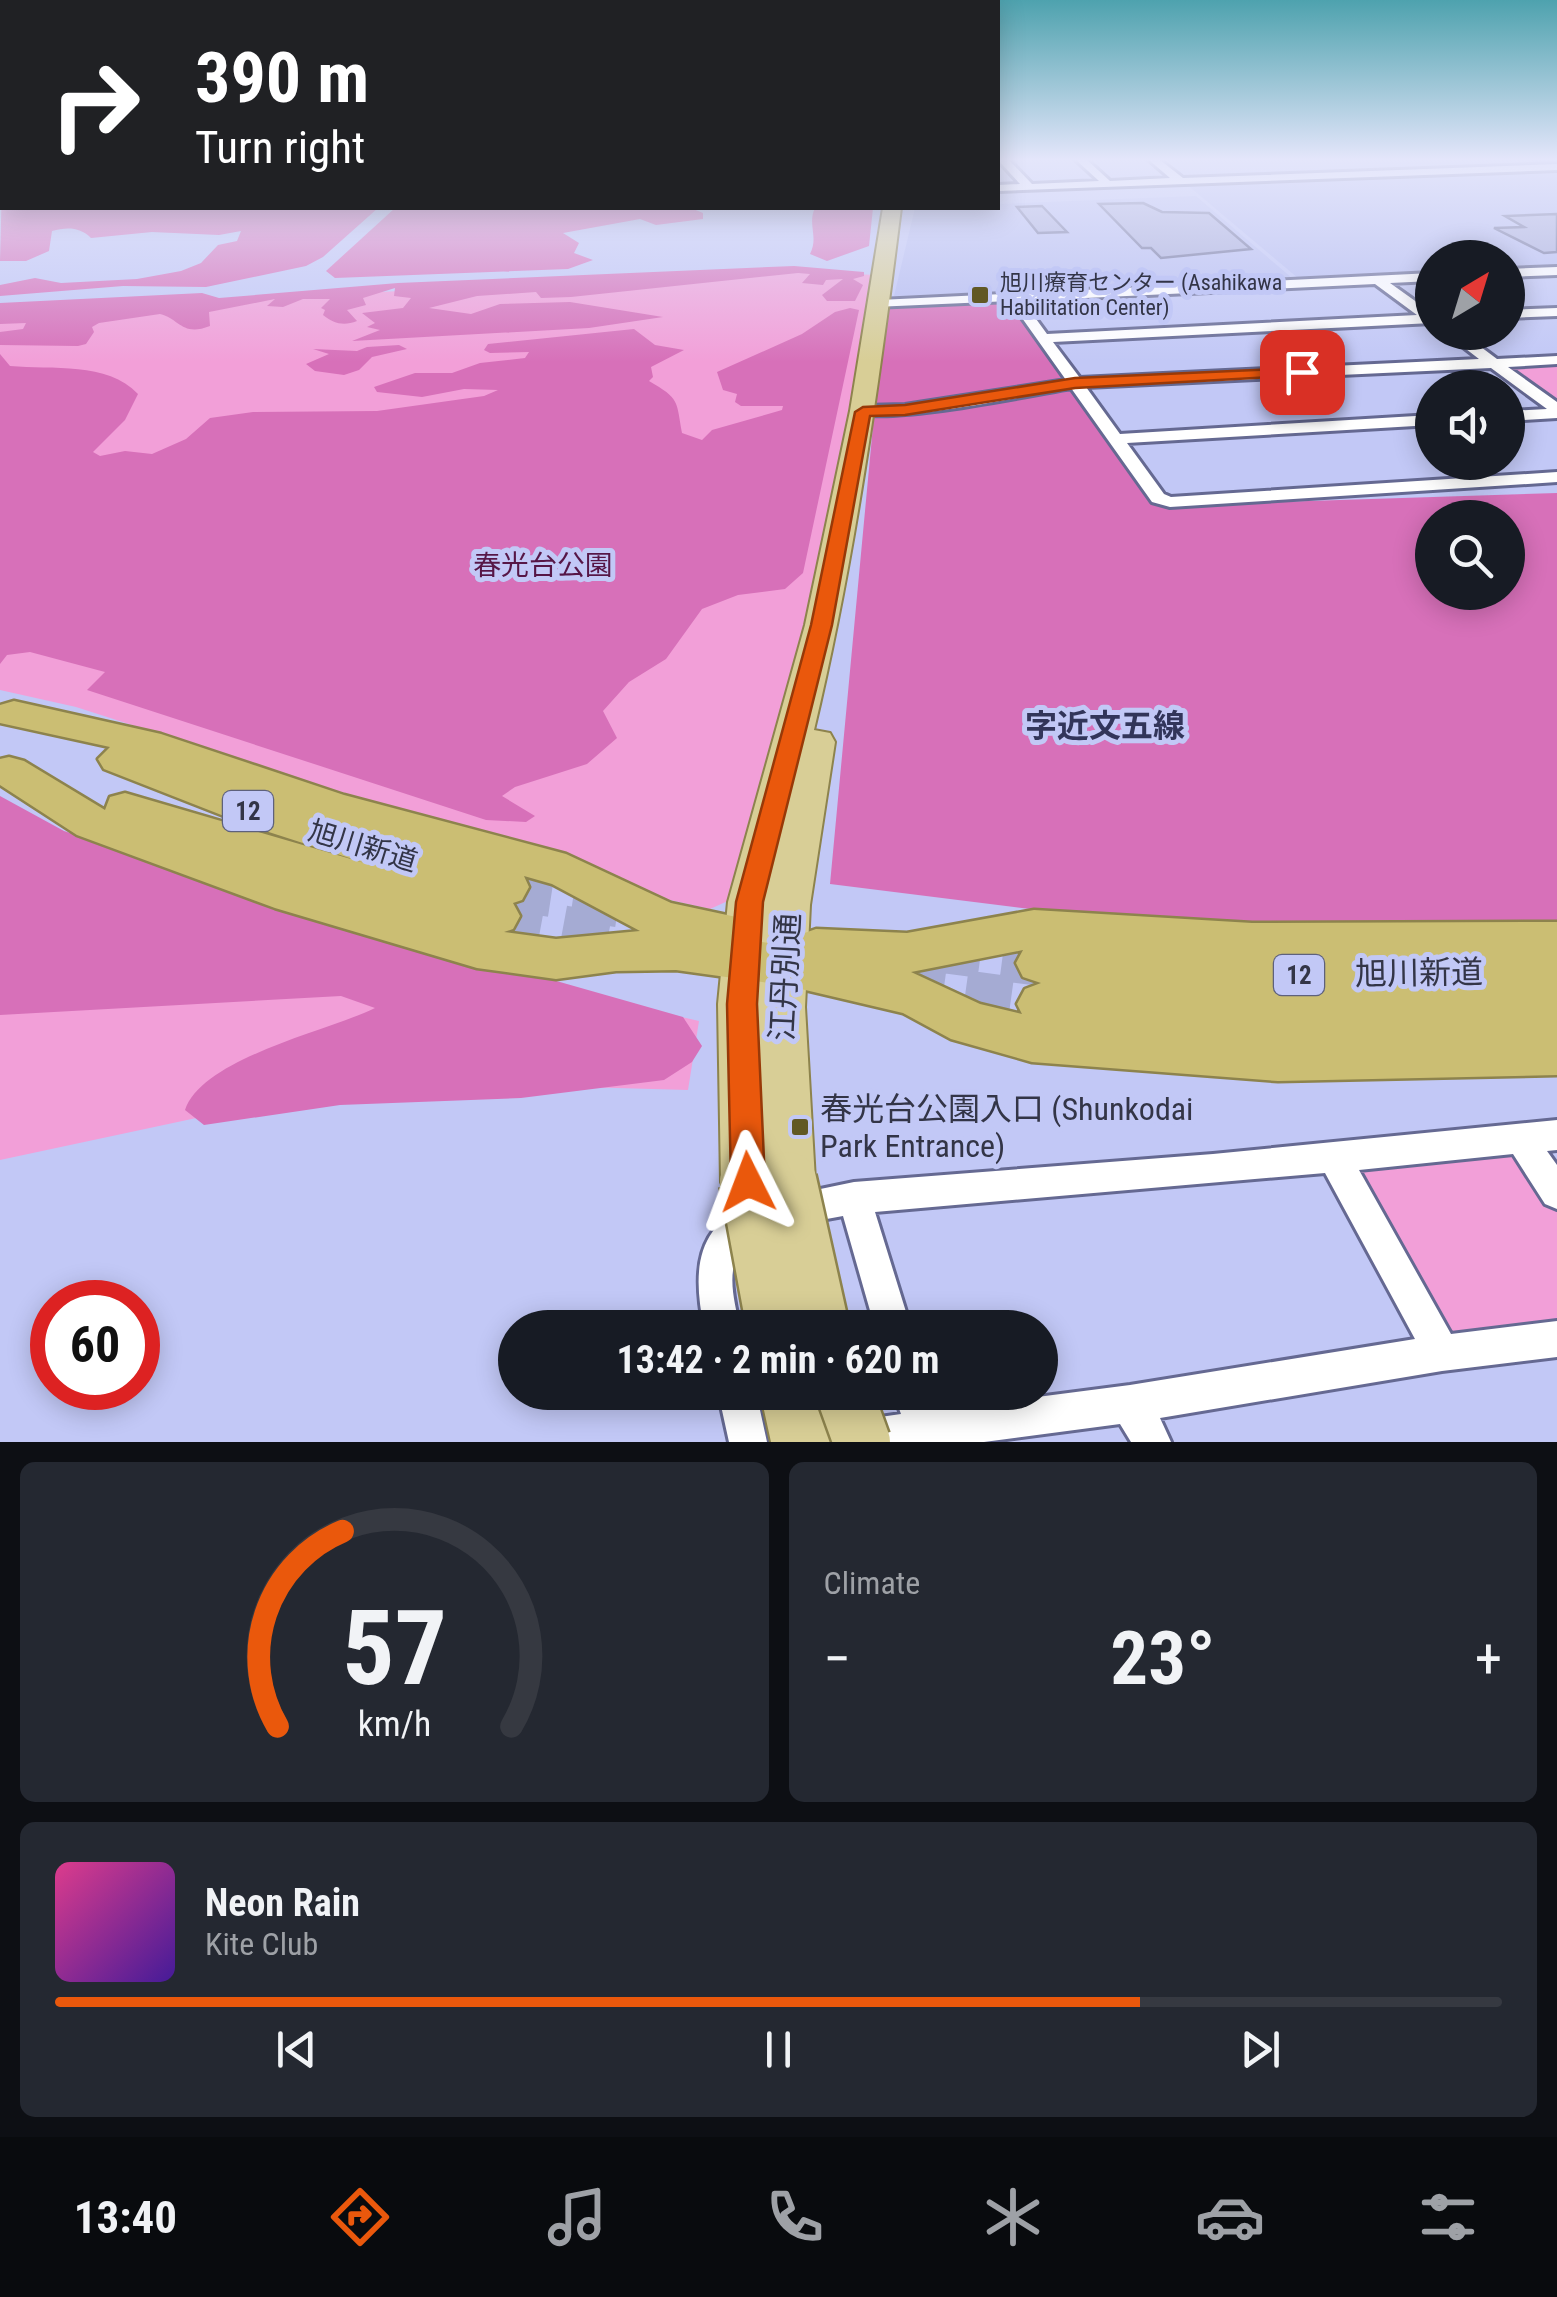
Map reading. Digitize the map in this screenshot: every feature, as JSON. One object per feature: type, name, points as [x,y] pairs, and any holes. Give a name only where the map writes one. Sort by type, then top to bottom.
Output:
[{"type":"highway","name":"12","points":[[7,711],[100,730],[335,808],[566,872],[662,920],[915,994],[969,1023],[1032,1039],[1278,1058],[1557,1052]]},
{"type":"highway","name":"旭川新道","points":[[4,769],[308,866],[501,902],[364,848],[218,801],[7,711]]},
{"type":"highway","name":"12","points":[[4,769],[93,824],[292,894],[477,948],[556,959],[616,951],[908,953],[976,937],[1034,930],[1252,943],[1557,940]]},
{"type":"highway","name":"旭川新道","points":[[1557,970],[1042,984],[1264,1016],[1557,1010]]},
{"type":"main road","name":"江丹別通","points":[[774,1310],[768,1181],[782,1088],[765,951],[788,905],[817,736],[822,625],[863,412],[889,227]]},
{"type":"main road","name":"江丹別通","points":[[768,1181],[815,1310]]},
{"type":"main road","points":[[795,1410],[803,1442]]},
{"type":"main road","points":[[850,1410],[862,1442]]},
{"type":"street","points":[[1525,272],[1557,271]]},
{"type":"street","points":[[878,304],[1415,278]]},
{"type":"street","points":[[1377,279],[1415,306]]},
{"type":"street","points":[[1014,296],[1158,498],[1170,502],[1557,477]]},
{"type":"street","points":[[1525,313],[1557,312]]},
{"type":"street","points":[[1042,338],[1415,319]]},
{"type":"street","points":[[1474,350],[1557,411]]},
{"type":"street","points":[[863,412],[905,410],[1075,383],[1557,360]]},
{"type":"street","points":[[1525,414],[1557,411]]},
{"type":"street","points":[[1116,439],[1415,421]]},
{"type":"street","points":[[718,1310],[714,1290],[716,1253],[740,1226],[761,1215],[854,1198],[1334,1158],[1557,1135]]},
{"type":"street","points":[[1520,1138],[1557,1193]]},
{"type":"street","points":[[1334,1158],[1442,1353]]},
{"type":"street","points":[[854,1198],[888,1310]]},
{"type":"street","points":[[841,1442],[926,1436],[1442,1353],[1557,1339]]},
{"type":"street","points":[[1130,1404],[1152,1442]]},
{"type":"street","points":[[741,1410],[748,1442]]},
{"type":"street","points":[[918,1410],[926,1436]]},
{"type":"shaded area","points":[[910,227],[1233,227],[1292,278],[894,296]]},
{"type":"shaded area","points":[[1238,227],[1557,227],[1557,267],[1525,268],[1525,240],[1415,240],[1415,274],[1299,279]]},
{"type":"green space","points":[[1,227],[356,227],[323,257],[306,266],[206,287],[123,286],[0,296],[0,285],[35,278],[61,283],[137,279],[181,271],[201,263],[218,245],[237,241],[241,231],[219,235],[152,232],[91,238],[78,230],[63,229],[52,231],[49,251],[26,261],[0,261]]},
{"type":"green space","points":[[374,227],[594,227],[563,233],[579,243],[574,253],[593,260],[568,269],[335,278],[326,271]]},
{"type":"green space","points":[[812,227],[871,227],[869,246],[827,261],[810,254]]},
{"type":"green space","points":[[794,266],[864,272],[864,276],[853,279],[863,285],[855,301],[827,301],[822,295],[843,279],[826,280],[823,285],[802,283],[810,274],[798,273],[571,297],[541,298],[536,292],[477,296],[429,308],[471,314],[500,304],[570,302],[663,317],[589,328],[352,341],[380,330],[367,327],[375,323],[362,313],[403,308],[411,298],[394,296],[395,288],[363,298],[366,305],[347,310],[357,321],[348,323],[335,322],[323,315],[325,310],[321,308],[330,299],[267,306],[275,299],[209,312],[210,326],[201,329],[187,328],[160,314],[99,323],[92,327],[94,332],[86,344],[78,346],[0,345],[0,332],[23,329],[26,323],[0,324],[0,303],[202,293],[219,298],[398,283]]},
{"type":"green space","name":"春光台公園","points":[[800,272],[878,275],[816,623],[730,900],[710,909],[635,892],[575,858],[446,826],[76,707],[0,690],[0,310]]},
{"type":"green space","points":[[1010,293],[1157,506],[1557,493],[1557,925],[1315,926],[1062,913],[830,884],[885,298]]},
{"type":"green space","name":"春光台公園","points":[[850,308],[859,310],[803,573],[785,589],[738,595],[702,609],[666,659],[629,682],[603,711],[617,738],[587,764],[515,787],[502,796],[535,816],[526,822],[486,820],[87,690],[105,672],[30,652],[7,655],[0,664],[0,354],[10,366],[78,369],[125,383],[138,394],[125,420],[93,452],[100,456],[125,451],[152,454],[186,439],[210,418],[253,412],[377,411],[484,396],[498,390],[464,389],[422,397],[377,392],[374,387],[415,373],[452,373],[480,363],[525,358],[529,352],[490,353],[484,350],[488,344],[634,329],[655,345],[684,350],[651,367],[653,377],[649,381],[675,401],[682,433],[702,440],[712,430],[782,410],[783,406],[741,406],[735,402],[737,394],[723,390],[717,372]]},
{"type":"green space","points":[[399,345],[407,349],[372,357],[359,370],[344,375],[315,371],[306,364],[329,354],[313,349],[357,351]]},
{"type":"green space","points":[[1557,360],[1557,409],[1525,386],[1525,370],[1502,370],[1492,363]]},
{"type":"green space","points":[[0,796],[64,831],[349,922],[683,1017],[702,1046],[692,1062],[664,1080],[521,1098],[340,1105],[204,1125],[185,1110],[196,1092],[215,1075],[269,1048],[375,1008],[341,996],[0,1015]]},
{"type":"green space","points":[[0,823],[455,965],[699,1021],[688,1090],[370,1081],[0,1160]]},
{"type":"green space","points":[[1520,1138],[1557,1193],[1557,1339],[1442,1353],[1334,1157]]},
{"type":"building","points":[[1033,227],[1062,227],[1067,232],[1038,233]]},
{"type":"building","points":[[1122,227],[1226,227],[1251,249],[1161,258],[1151,248],[1142,248]]},
{"type":"building","points":[[1557,227],[1557,252],[1544,253],[1525,240],[1494,228]]},
{"type":"tunnel","points":[[506,887],[630,906]]},
{"type":"tunnel","points":[[496,916],[653,945]]},
{"type":"tunnel","points":[[935,949],[1041,963]]},
{"type":"tunnel","points":[[898,984],[1043,1004]]},
{"type":"place","name":"旭川療育センター (Asahikawa Habilitation Center)","points":[[980,295]]},
{"type":"place","name":"春光台公園入口 (Shunkodai Park Entrance)","points":[[800,1127]]},
{"type":"district","name":"字近文五線","points":[[1105,726]]},
{"type":"route","points":[[748,1182],[742,1004],[750,902],[822,625],[863,412],[905,410],[1075,383],[1302,372]]}]
